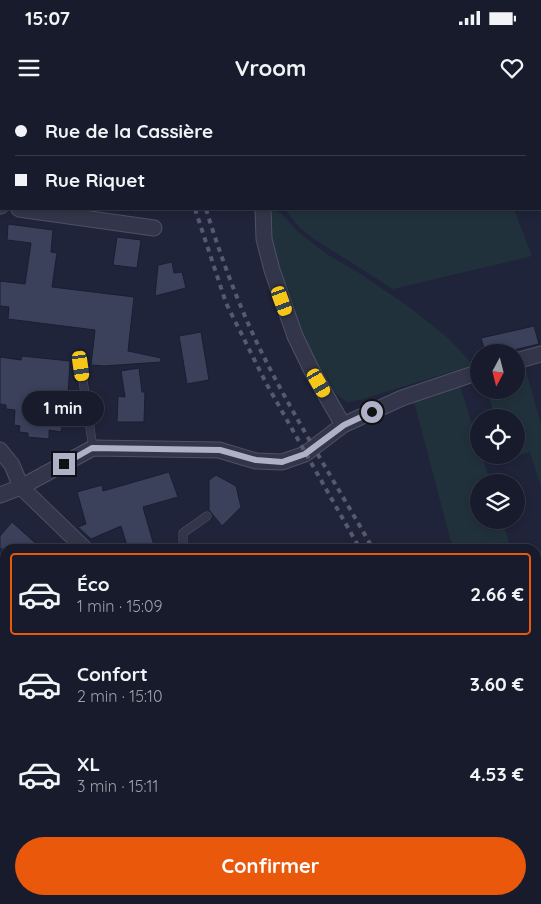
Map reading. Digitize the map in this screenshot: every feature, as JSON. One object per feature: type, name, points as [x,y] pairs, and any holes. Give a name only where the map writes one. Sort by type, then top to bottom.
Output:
[{"type":"street","points":[[26,210],[154,228]]},
{"type":"street","points":[[263,210],[264,239],[272,270],[295,336],[311,369],[344,425]]},
{"type":"street","points":[[525,358],[541,354]]},
{"type":"street","points":[[0,495],[21,487],[92,448],[220,450],[256,460],[282,462],[305,454],[344,425],[402,398],[470,375]]},
{"type":"street","points":[[0,450],[12,465],[21,487],[80,544]]},
{"type":"lane","points":[[81,366],[92,448]]},
{"type":"lane","points":[[182,544],[182,533],[207,516]]},
{"type":"shaded area","points":[[266,210],[276,210],[282,214],[296,230],[328,255],[361,274],[409,307],[448,338],[470,362],[470,366],[360,400],[347,402],[329,388],[309,355],[269,235]]},
{"type":"shaded area","points":[[514,210],[532,256],[393,289],[311,237],[299,227],[286,211]]},
{"type":"shaded area","points":[[525,367],[541,425],[541,487],[530,452],[525,454],[525,409],[493,409],[490,399],[525,399]]},
{"type":"shaded area","points":[[459,383],[470,418],[470,464],[485,464],[488,474],[470,474],[470,529],[505,529],[509,544],[452,544],[413,398]]},
{"type":"building","points":[[8,224],[53,230],[51,252],[57,253],[52,287],[134,297],[128,351],[161,358],[161,362],[104,366],[91,365],[95,330],[8,319],[9,307],[0,306],[0,281],[25,284],[31,243],[7,240]]},
{"type":"building","points":[[117,237],[141,240],[137,268],[113,265]]},
{"type":"building","points":[[172,262],[174,273],[182,272],[186,288],[155,296],[158,265]]},
{"type":"building","points":[[534,326],[539,344],[525,347],[525,344],[483,344],[481,338]]},
{"type":"building","points":[[201,332],[209,380],[187,384],[179,336]]},
{"type":"building","points":[[22,356],[70,361],[66,426],[62,425],[61,432],[49,430],[49,439],[28,437],[28,433],[19,432],[20,426],[14,425],[15,410],[6,409],[6,405],[0,404],[0,357],[21,360]]},
{"type":"building","points":[[139,368],[142,392],[145,392],[144,422],[117,422],[118,396],[125,397],[121,371]]},
{"type":"building","points":[[169,472],[178,497],[143,507],[154,544],[126,544],[121,526],[91,539],[78,527],[86,524],[77,492],[102,485],[103,491]]},
{"type":"building","points":[[216,475],[236,486],[241,507],[222,526],[209,510],[209,480]]},
{"type":"building","points":[[12,522],[36,544],[0,544],[0,536]]},
{"type":"railway","points":[[195,210],[226,303],[266,383],[357,544]]},
{"type":"railway","points":[[206,210],[233,286],[257,343],[278,385],[370,544]]},
{"type":"route","points":[[64,464],[92,448],[220,450],[256,460],[282,462],[305,454],[344,425],[372,412]]}]
